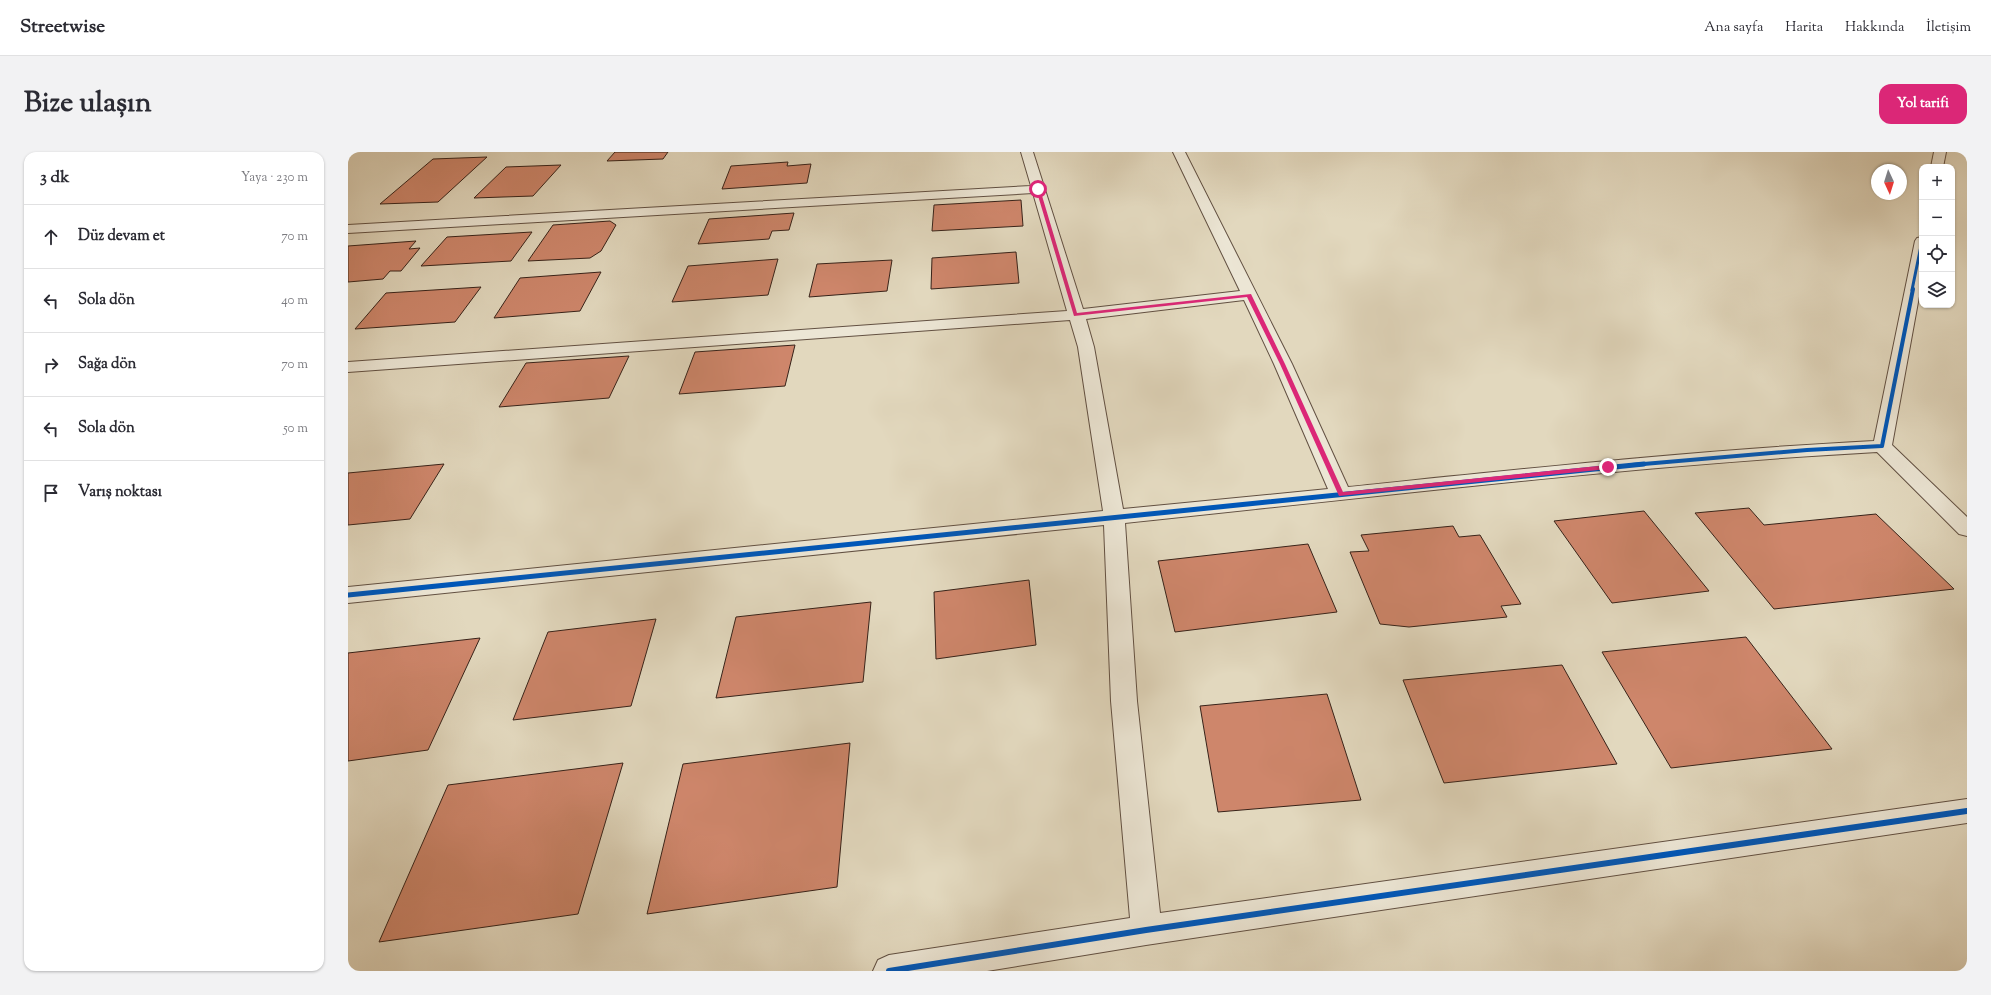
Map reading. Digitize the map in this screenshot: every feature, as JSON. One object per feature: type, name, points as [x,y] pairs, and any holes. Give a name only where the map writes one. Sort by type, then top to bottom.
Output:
[{"type":"street","points":[[1027,152],[1086,347],[1114,518],[1124,701],[1146,930]]},
{"type":"street","points":[[1179,152],[1283,364],[1341,494]]},
{"type":"street","points":[[1938,164],[1940,152]]},
{"type":"street","points":[[348,230],[1038,189]]},
{"type":"street","points":[[1882,446],[1919,256]]},
{"type":"street","points":[[348,367],[1076,315],[1249,295]]},
{"type":"street","points":[[348,595],[1608,467],[1807,450],[1882,446],[1965,523]]},
{"type":"street","points":[[889,971],[1146,930],[1967,811]]},
{"type":"building","points":[[615,152],[668,152],[663,159],[607,161]]},
{"type":"building","points":[[487,157],[438,202],[380,204],[433,159]]},
{"type":"building","points":[[788,162],[787,166],[811,164],[807,183],[722,189],[731,166]]},
{"type":"building","points":[[561,165],[533,196],[474,198],[506,167]]},
{"type":"building","points":[[1021,200],[1023,226],[932,231],[934,205]]},
{"type":"building","points":[[794,213],[789,230],[772,231],[769,239],[698,244],[709,219]]},
{"type":"building","points":[[610,221],[616,225],[601,251],[590,258],[528,261],[553,225]]},
{"type":"building","points":[[532,232],[511,261],[421,266],[447,237]]},
{"type":"building","points":[[416,241],[409,249],[420,248],[401,271],[390,271],[383,279],[348,282],[348,246]]},
{"type":"building","points":[[1016,252],[1019,283],[931,289],[932,258]]},
{"type":"building","points":[[778,259],[768,295],[672,302],[688,266]]},
{"type":"building","points":[[892,260],[887,291],[809,297],[817,264]]},
{"type":"building","points":[[601,272],[580,311],[494,318],[520,278]]},
{"type":"building","points":[[481,287],[455,322],[355,329],[386,293]]},
{"type":"building","points":[[795,345],[785,386],[679,394],[695,352]]},
{"type":"building","points":[[629,356],[609,398],[499,407],[526,363]]},
{"type":"building","points":[[444,464],[410,519],[348,525],[348,473]]},
{"type":"building","points":[[1749,508],[1764,525],[1876,514],[1954,589],[1774,609],[1695,513]]},
{"type":"building","points":[[1644,511],[1709,591],[1612,603],[1554,521]]},
{"type":"building","points":[[1453,526],[1459,537],[1480,535],[1521,604],[1501,606],[1507,617],[1409,627],[1380,624],[1350,552],[1369,551],[1361,535]]},
{"type":"building","points":[[1308,544],[1337,612],[1175,632],[1158,561]]},
{"type":"building","points":[[1029,580],[1036,645],[936,659],[934,592]]},
{"type":"building","points":[[871,602],[863,682],[716,698],[736,617]]},
{"type":"building","points":[[656,619],[631,706],[513,720],[548,632]]},
{"type":"building","points":[[1746,637],[1832,749],[1671,768],[1602,652]]},
{"type":"building","points":[[480,638],[428,750],[348,761],[348,653]]},
{"type":"building","points":[[1562,665],[1617,764],[1444,783],[1403,680]]},
{"type":"building","points":[[1327,694],[1361,800],[1218,812],[1200,706]]},
{"type":"building","points":[[850,743],[837,887],[647,914],[683,764]]},
{"type":"building","points":[[623,763],[578,914],[379,942],[448,785]]},
{"type":"cycle path","points":[[348,595],[1608,467],[1807,450],[1882,446],[1919,256]]},
{"type":"cycle path","points":[[889,971],[1146,930],[1967,811]]},
{"type":"route","points":[[1038,189],[1076,315],[1249,295],[1283,364],[1341,494],[1608,467]]}]
